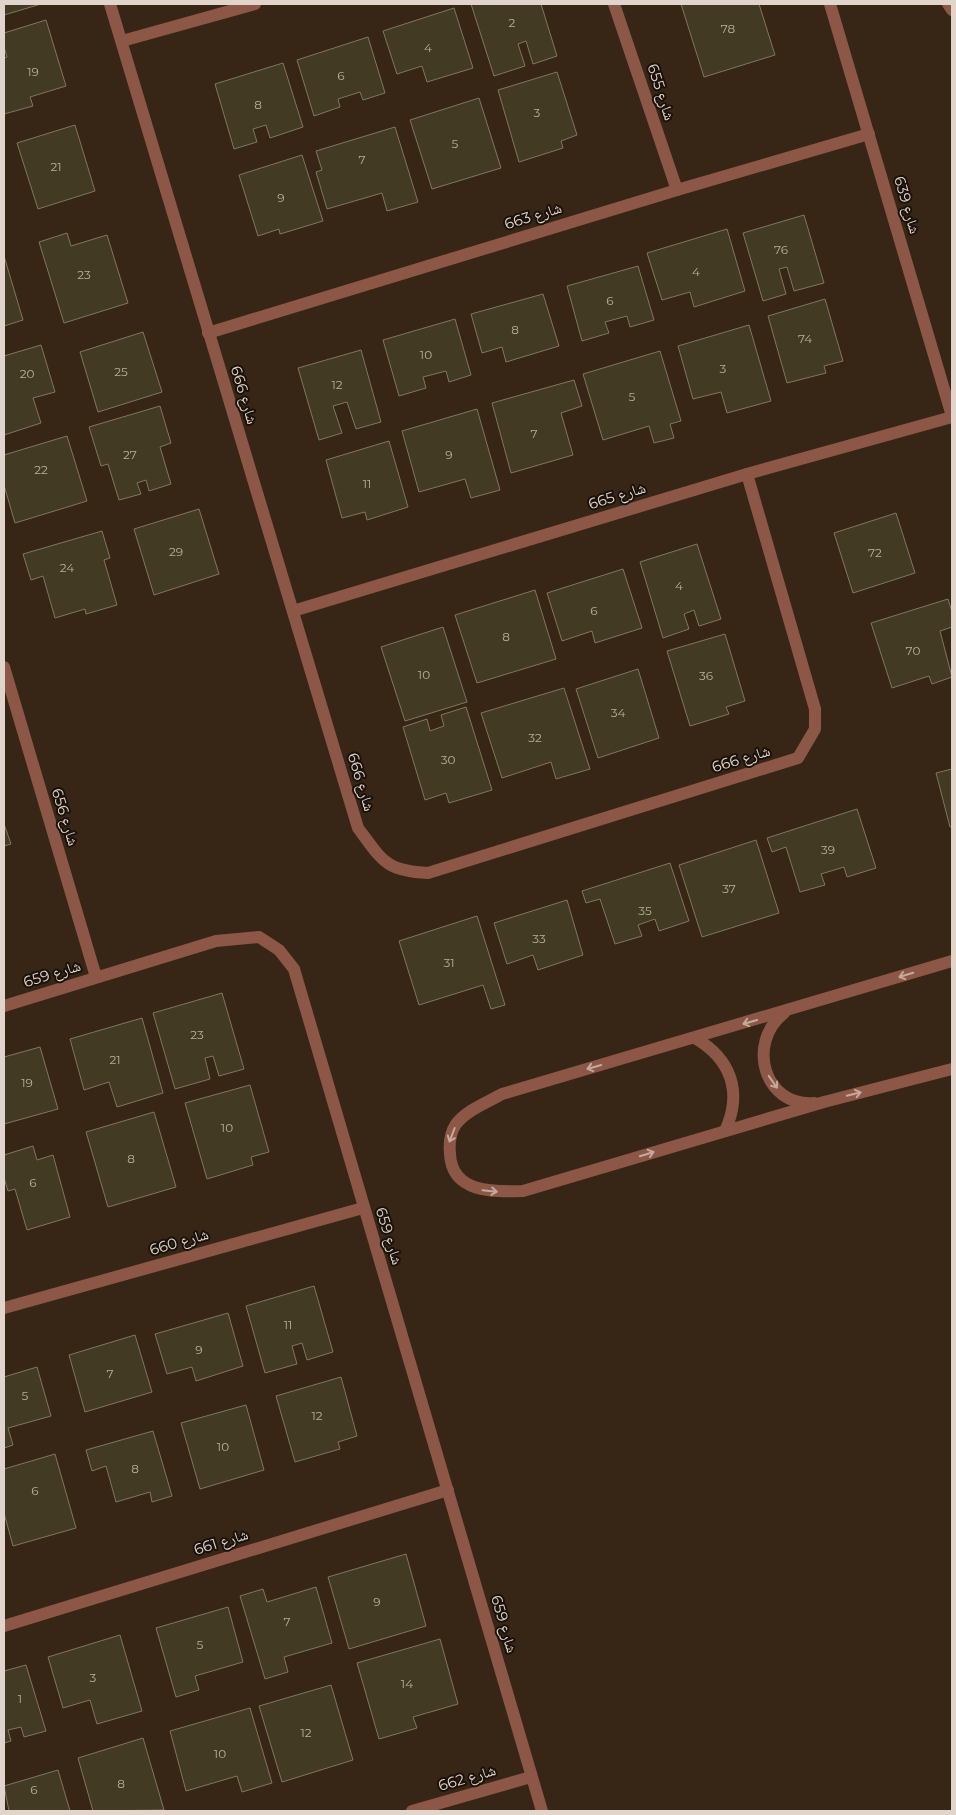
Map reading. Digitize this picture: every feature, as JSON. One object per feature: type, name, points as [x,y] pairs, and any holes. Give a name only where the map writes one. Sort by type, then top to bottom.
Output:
[{"type":"street","name":"شارع 666","points":[[110,4],[358,828],[384,863],[404,872],[428,873],[798,758],[815,729],[815,709],[747,474]]},
{"type":"street","points":[[122,42],[255,4]]},
{"type":"street","name":"شارع 655","points":[[614,4],[677,190]]},
{"type":"street","name":"شارع 639","points":[[830,4],[952,416]]},
{"type":"street","points":[[948,4],[952,10]]},
{"type":"street","name":"شارع 663","points":[[208,333],[677,190],[869,134]]},
{"type":"street","name":"شارع 665","points":[[293,611],[747,474],[952,416]]},
{"type":"street","name":"شارع 656","points":[[4,667],[8,696],[96,977]]},
{"type":"street","name":"شارع 659","points":[[4,1006],[216,941],[259,937],[279,950],[294,969],[542,1811]]},
{"type":"street","points":[[952,961],[502,1094],[472,1110],[456,1125],[449,1142],[450,1166],[458,1176],[486,1192],[523,1191],[824,1102],[952,1070]]},
{"type":"street","points":[[788,1010],[774,1021],[765,1037],[762,1055],[766,1072],[775,1087],[789,1098],[806,1103],[824,1102]]},
{"type":"street","points":[[694,1038],[717,1055],[731,1079],[734,1106],[725,1131]]},
{"type":"street","name":"شارع 660","points":[[4,1308],[363,1208]]},
{"type":"street","name":"شارع 661","points":[[4,1626],[448,1490]]},
{"type":"street","name":"شارع 662","points":[[412,1811],[531,1777]]},
{"type":"building","points":[[4,4],[41,4],[4,15]]},
{"type":"building","points":[[471,4],[541,4],[557,56],[533,64],[526,41],[518,44],[525,66],[494,76]]},
{"type":"building","points":[[681,4],[759,4],[775,55],[704,77]]},
{"type":"building","points":[[454,8],[473,68],[427,82],[422,66],[397,74],[383,31]]},
{"type":"building","points":[[46,20],[66,86],[30,97],[33,106],[4,114],[4,58],[7,57],[4,47],[4,33]]},
{"type":"building","points":[[368,37],[385,93],[363,100],[360,92],[338,99],[340,107],[314,116],[297,60]]},
{"type":"building","points":[[283,63],[303,127],[270,138],[266,125],[253,129],[257,142],[234,149],[215,84]]},
{"type":"building","points":[[557,72],[577,135],[561,141],[563,148],[519,162],[498,90]]},
{"type":"building","points":[[479,98],[501,168],[432,189],[410,120]]},
{"type":"building","points":[[75,125],[95,191],[38,209],[17,143]]},
{"type":"building","points":[[395,127],[418,202],[387,211],[382,193],[327,209],[316,172],[322,170],[316,151]]},
{"type":"building","points":[[302,155],[323,221],[280,234],[279,229],[258,236],[239,175]]},
{"type":"building","points":[[804,215],[824,283],[794,291],[787,267],[779,269],[786,294],[763,301],[743,233]]},
{"type":"building","points":[[727,229],[745,291],[694,307],[690,292],[662,300],[647,253]]},
{"type":"building","points":[[67,233],[71,246],[107,235],[128,303],[64,323],[39,242]]},
{"type":"building","points":[[4,256],[23,320],[4,326]]},
{"type":"building","points":[[638,266],[654,320],[630,327],[627,316],[605,322],[609,333],[582,341],[567,286]]},
{"type":"building","points":[[543,294],[559,346],[506,362],[502,347],[482,353],[471,314]]},
{"type":"building","points":[[825,299],[843,361],[824,366],[826,373],[787,383],[768,316]]},
{"type":"building","points":[[455,319],[471,375],[449,382],[446,371],[423,377],[426,388],[399,396],[383,340]]},
{"type":"building","points":[[749,325],[771,401],[727,413],[721,392],[693,399],[678,346]]},
{"type":"building","points":[[143,332],[162,392],[98,412],[80,352]]},
{"type":"building","points":[[41,345],[55,392],[33,398],[41,423],[4,435],[4,356]]},
{"type":"building","points":[[361,350],[381,422],[356,429],[347,402],[333,406],[342,433],[319,440],[298,368]]},
{"type":"building","points":[[660,351],[681,421],[670,424],[674,438],[654,443],[649,426],[603,440],[583,374]]},
{"type":"building","points":[[574,380],[582,406],[561,413],[573,455],[511,473],[492,403]]},
{"type":"building","points":[[160,406],[171,443],[160,447],[171,484],[149,491],[146,480],[137,483],[141,494],[119,500],[108,464],[101,466],[89,427]]},
{"type":"building","points":[[477,409],[500,490],[471,498],[465,479],[419,492],[402,431]]},
{"type":"building","points":[[67,436],[87,501],[15,523],[4,485],[4,455]]},
{"type":"building","points":[[389,441],[408,507],[367,520],[365,512],[342,518],[326,460]]},
{"type":"building","points":[[199,509],[219,574],[154,595],[134,529]]},
{"type":"building","points":[[896,513],[915,573],[853,593],[834,533]]},
{"type":"building","points":[[102,531],[110,558],[104,560],[117,605],[86,614],[85,609],[55,618],[43,576],[31,580],[23,554]]},
{"type":"building","points":[[697,544],[721,619],[699,626],[694,610],[684,614],[689,629],[663,638],[640,562]]},
{"type":"building","points":[[623,569],[642,628],[595,643],[592,631],[562,641],[547,593]]},
{"type":"building","points":[[535,590],[556,659],[477,683],[455,615]]},
{"type":"building","points":[[948,599],[952,612],[952,627],[940,631],[952,677],[932,684],[929,676],[892,688],[871,623]]},
{"type":"building","points":[[443,627],[467,702],[405,721],[381,647]]},
{"type":"building","points":[[725,634],[745,701],[726,707],[729,714],[690,726],[667,651]]},
{"type":"building","points":[[638,669],[659,738],[598,758],[576,689]]},
{"type":"building","points":[[564,688],[590,769],[556,779],[551,762],[502,778],[481,713]]},
{"type":"building","points":[[466,707],[492,790],[449,803],[446,793],[425,800],[403,727],[427,719],[430,731],[444,726],[441,715]]},
{"type":"building","points":[[952,769],[952,826],[950,827],[936,773]]},
{"type":"building","points":[[857,809],[876,868],[847,877],[844,867],[821,874],[825,885],[800,892],[786,847],[772,852],[767,838]]},
{"type":"building","points":[[4,824],[11,844],[4,846]]},
{"type":"building","points":[[756,840],[779,913],[702,937],[679,865]]},
{"type":"building","points":[[670,863],[689,921],[659,931],[655,919],[638,925],[642,936],[615,944],[600,899],[586,903],[582,891]]},
{"type":"building","points":[[567,900],[583,955],[538,970],[533,955],[507,964],[494,923]]},
{"type":"building","points":[[477,916],[505,1005],[491,1009],[483,985],[419,1005],[399,941]]},
{"type":"building","points":[[222,993],[244,1069],[219,1076],[213,1056],[205,1058],[210,1079],[175,1089],[153,1013]]},
{"type":"building","points":[[142,1018],[163,1093],[117,1107],[109,1082],[84,1090],[70,1039]]},
{"type":"building","points":[[40,1047],[58,1109],[4,1124],[4,1057]]},
{"type":"building","points":[[250,1085],[269,1152],[251,1157],[253,1165],[207,1179],[185,1103]]},
{"type":"building","points":[[154,1112],[176,1187],[108,1207],[86,1132]]},
{"type":"building","points":[[33,1146],[37,1160],[53,1155],[70,1217],[27,1230],[15,1189],[8,1191],[4,1178],[4,1155]]},
{"type":"building","points":[[314,1286],[333,1352],[307,1360],[302,1343],[292,1346],[297,1364],[265,1373],[246,1306]]},
{"type":"building","points":[[228,1313],[243,1366],[196,1381],[192,1367],[167,1374],[155,1334]]},
{"type":"building","points":[[135,1335],[152,1392],[85,1412],[69,1355]]},
{"type":"building","points":[[37,1367],[51,1416],[8,1428],[13,1445],[4,1448],[4,1377]]},
{"type":"building","points":[[341,1377],[357,1436],[338,1442],[340,1449],[295,1462],[276,1396]]},
{"type":"building","points":[[246,1405],[264,1470],[200,1489],[181,1423]]},
{"type":"building","points":[[153,1431],[172,1496],[152,1502],[150,1492],[116,1502],[106,1466],[92,1471],[86,1450]]},
{"type":"building","points":[[55,1454],[76,1528],[13,1546],[4,1513],[4,1469]]},
{"type":"building","points":[[406,1554],[426,1626],[349,1649],[328,1577]]},
{"type":"building","points":[[316,1587],[332,1643],[284,1657],[288,1672],[265,1679],[240,1596],[263,1589],[267,1602]]},
{"type":"building","points":[[228,1607],[243,1662],[195,1676],[199,1690],[176,1697],[156,1628]]},
{"type":"building","points":[[120,1635],[142,1711],[97,1724],[90,1700],[63,1708],[48,1657]]},
{"type":"building","points":[[440,1639],[458,1704],[413,1717],[417,1728],[379,1739],[357,1663]]},
{"type":"building","points":[[26,1665],[46,1731],[24,1737],[21,1727],[8,1730],[11,1741],[4,1743],[4,1671]]},
{"type":"building","points":[[331,1685],[353,1760],[282,1782],[259,1706]]},
{"type":"building","points":[[250,1708],[272,1783],[242,1792],[237,1776],[186,1791],[170,1731]]},
{"type":"building","points":[[143,1738],[164,1810],[93,1811],[78,1758]]},
{"type":"building","points":[[58,1770],[70,1811],[9,1811],[4,1786]]}]
